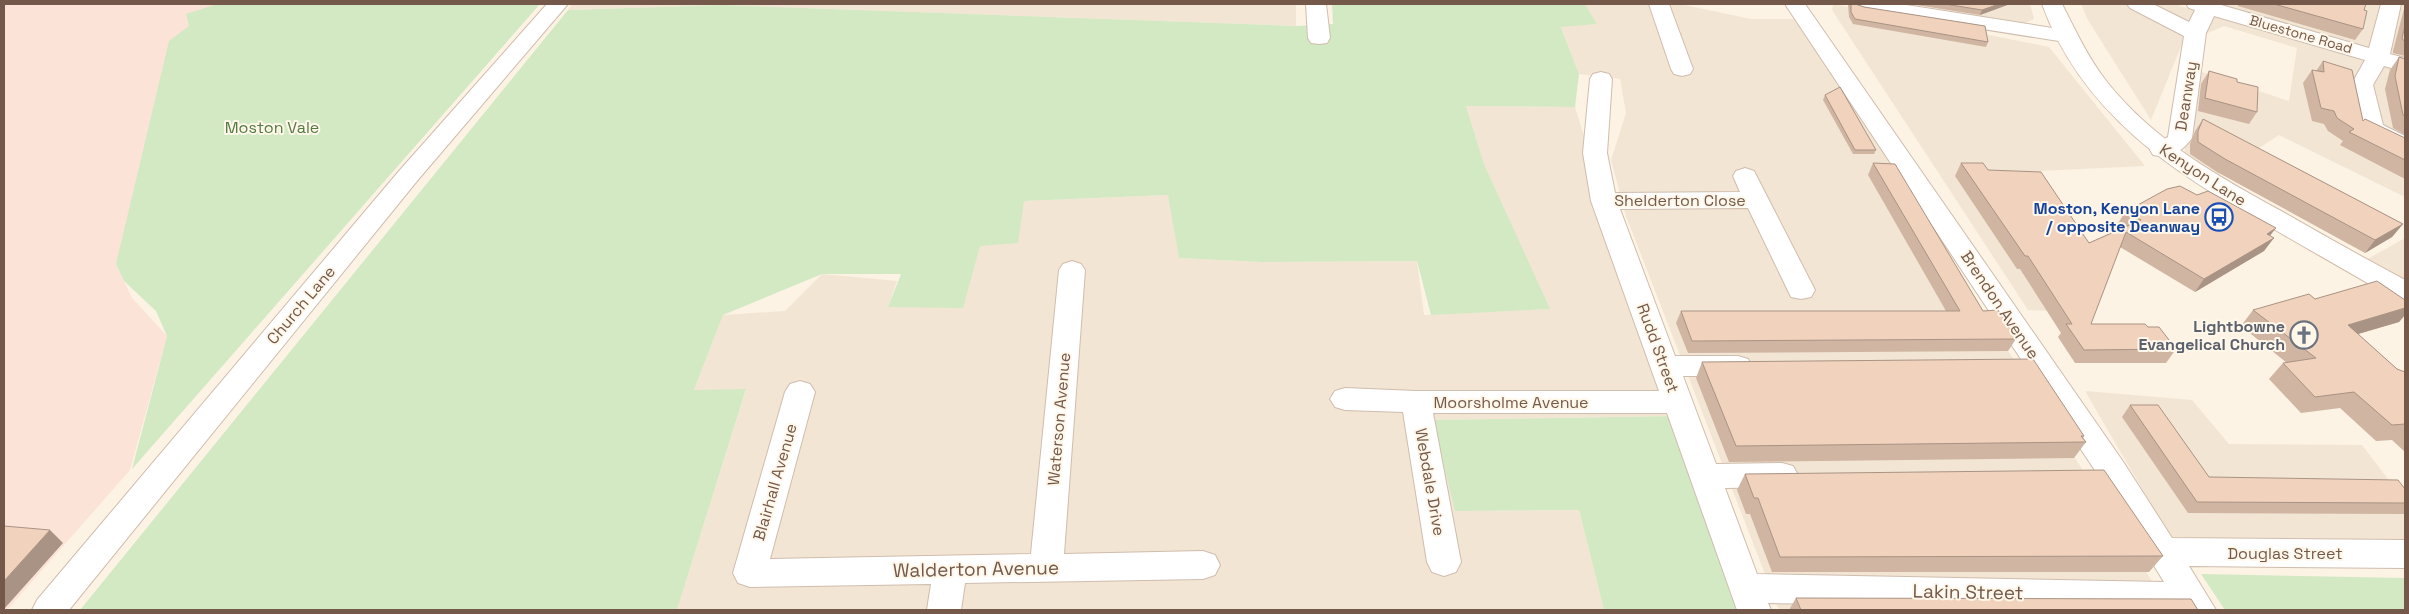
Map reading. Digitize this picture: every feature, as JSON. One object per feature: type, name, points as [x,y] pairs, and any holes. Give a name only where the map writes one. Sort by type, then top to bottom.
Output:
[{"type":"street","name":"Church Lane","points":[[49,610],[402,184],[558,4]]},
{"type":"street","points":[[1316,4],[1319,38]]},
{"type":"street","points":[[1658,4],[1682,69]]},
{"type":"street","name":"Brendon Avenue","points":[[1795,4],[2113,472],[2165,552],[2194,603]]},
{"type":"street","points":[[1862,4],[2065,36]]},
{"type":"street","name":"Kenyon Lane","points":[[2052,4],[2065,36],[2101,90],[2126,119],[2162,150],[2232,195],[2405,292]]},
{"type":"street","points":[[2137,4],[2195,33]]},
{"type":"street","points":[[2391,4],[2378,57],[2362,85],[2372,129],[2405,145]]},
{"type":"street","name":"Deanway","points":[[2162,150],[2174,145],[2180,138],[2195,33],[2202,5]]},
{"type":"street","name":"Bluestone Road","points":[[2202,5],[2405,65]]},
{"type":"street","name":"Rudd Street","points":[[1601,79],[1595,153],[1604,201],[1750,599]]},
{"type":"street","name":"Shelderton Close","points":[[1745,176],[1801,290]]},
{"type":"street","name":"Shelderton Close","points":[[1604,201],[1756,200]]},
{"type":"street","name":"Waterson Avenue","points":[[1046,568],[1072,270]]},
{"type":"street","points":[[2010,363],[2039,363]]},
{"type":"street","points":[[1664,366],[1763,365]]},
{"type":"street","name":"Blairhall Avenue","points":[[750,573],[800,392]]},
{"type":"street","name":"Moorsholme Avenue","points":[[1345,399],[1416,402],[1677,402]]},
{"type":"street","name":"Webdale Drive","points":[[1416,402],[1444,562]]},
{"type":"street","points":[[2083,472],[2113,472]]},
{"type":"street","points":[[1704,476],[1813,474]]},
{"type":"street","name":"Douglas Street","points":[[2165,552],[2405,554]]},
{"type":"street","name":"Walderton Avenue","points":[[750,573],[1202,565]]},
{"type":"street","points":[[944,610],[950,569]]},
{"type":"street","name":"Lakin Street","points":[[1750,599],[2194,603]]},
{"type":"shaded area","points":[[4,4],[217,4],[189,26],[116,264],[132,298],[167,336],[130,470],[7,610],[4,610]]},
{"type":"shaded area","points":[[572,4],[1296,4],[1296,26],[721,5],[568,10]]},
{"type":"shaded area","points":[[1585,4],[1680,4],[1751,19],[1801,19],[2170,610],[1779,610],[1626,216],[1611,160],[1626,113],[1620,79],[1579,74],[1561,26],[1597,24]]},
{"type":"shaded area","points":[[1833,4],[2049,47],[2145,166],[2040,171],[2050,184],[2014,182],[2091,312],[2028,310],[1832,10]]},
{"type":"shaded area","points":[[1914,4],[2030,4],[2034,19],[2023,24]]},
{"type":"shaded area","points":[[2081,4],[2174,4],[2405,71],[2405,197],[2279,135],[2219,174],[2184,153],[2199,71],[2289,101],[2297,48],[2224,26],[2182,44],[2151,120],[2088,20]]},
{"type":"shaded area","points":[[2220,4],[2405,4],[2405,58]]},
{"type":"shaded area","points":[[1466,106],[1575,107],[1656,368],[1676,416],[1434,420],[1456,511],[1579,510],[1604,610],[677,610],[746,390],[694,390],[723,315],[785,311],[822,274],[897,281],[888,307],[980,246],[1024,201],[1169,195],[1179,258],[1262,262],[1417,261],[1424,315],[1549,309],[1484,164]]},
{"type":"shaded area","points":[[2405,238],[2405,283],[2366,260]]},
{"type":"shaded area","points":[[2085,391],[2192,400],[2229,444],[2362,445],[2397,491],[2405,491],[2405,540],[2172,540]]},
{"type":"green space","name":"Moston Vale","points":[[217,4],[540,4],[132,469],[167,336],[156,311],[124,281],[116,264],[169,41],[189,26],[186,14]]},
{"type":"green space","points":[[1332,4],[1585,4],[1597,24],[1561,27],[1579,74],[1575,107],[1466,106],[1484,164],[1550,309],[1431,315],[1417,261],[1262,262],[1179,258],[1168,195],[1024,201],[1018,243],[980,246],[963,308],[888,307],[901,274],[822,274],[723,315],[694,390],[746,389],[677,610],[80,610],[568,10],[721,5],[1296,26],[1333,24]]},
{"type":"green space","points":[[1676,416],[1743,610],[1604,610],[1579,510],[1455,511],[1433,420]]},
{"type":"green space","points":[[2201,574],[2405,578],[2405,610],[2225,610]]},
{"type":"building","points":[[1851,4],[1985,26],[1988,42],[1855,19],[1851,12]]},
{"type":"building","points":[[1945,4],[1999,4],[1982,10]]},
{"type":"building","points":[[2274,4],[2366,4],[2364,10],[2367,11],[2363,29]]},
{"type":"building","points":[[2405,26],[2405,41],[2402,38]]},
{"type":"building","points":[[2399,57],[2405,59],[2405,116],[2403,115],[2395,76]]},
{"type":"building","points":[[2323,61],[2352,70],[2363,121],[2365,119],[2405,138],[2405,160],[2349,132],[2354,129],[2337,118],[2334,111],[2321,108],[2312,70],[2324,72]]},
{"type":"building","points":[[2209,71],[2237,79],[2237,82],[2258,87],[2257,112],[2205,98]]},
{"type":"building","points":[[1840,87],[1876,150],[1855,150],[1825,95]]},
{"type":"building","points":[[2203,119],[2403,224],[2375,240],[2225,159],[2198,142],[2198,131]]},
{"type":"building","points":[[1873,163],[1895,164],[1983,311],[1998,310],[2016,339],[1692,341],[1681,311],[1960,311]]},
{"type":"building","points":[[1961,163],[1983,163],[1988,170],[2041,172],[2089,243],[2141,220],[2125,212],[2167,189],[2180,186],[2197,195],[2208,191],[2276,228],[2267,234],[2274,238],[2204,279],[2126,232],[2091,324],[2145,324],[2148,327],[2159,327],[2176,349],[2084,350],[2066,324],[2072,324],[2028,256],[2025,256]]},
{"type":"building","points":[[2377,281],[2405,300],[2405,308],[2348,325],[2397,369],[2405,372],[2405,424],[2392,425],[2354,392],[2315,397],[2283,363],[2316,358],[2253,310],[2309,294],[2315,299]]},
{"type":"building","points":[[2033,359],[2084,436],[2081,436],[2086,442],[1736,446],[1702,362]]},
{"type":"building","points":[[2130,405],[2158,405],[2209,477],[2398,480],[2405,489],[2405,503],[2197,502]]},
{"type":"building","points":[[2104,470],[2163,556],[1780,557],[1758,498],[1754,498],[1745,474]]},
{"type":"building","points":[[4,526],[50,530],[4,581]]},
{"type":"building","points":[[1796,598],[2191,599],[2198,610],[1801,610]]},
{"type":"place","name":"Moston, Kenyon Lane / opposite Deanway","points":[[2219,217]]},
{"type":"place","name":"Lightbowne Evangelical Church","points":[[2304,335]]}]
